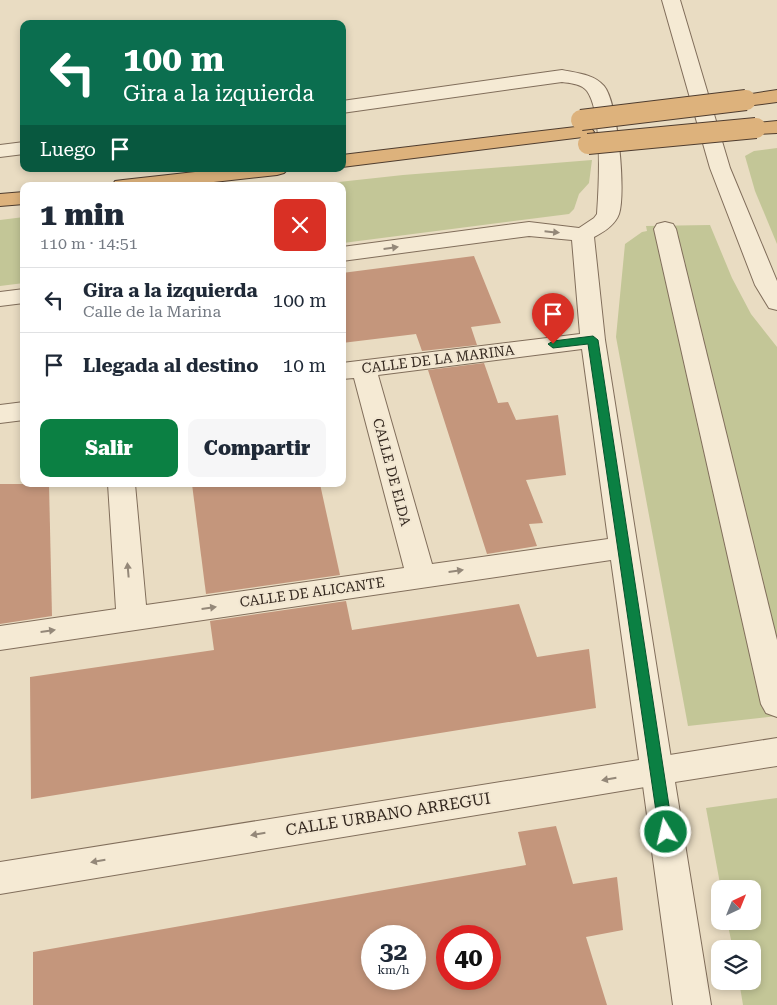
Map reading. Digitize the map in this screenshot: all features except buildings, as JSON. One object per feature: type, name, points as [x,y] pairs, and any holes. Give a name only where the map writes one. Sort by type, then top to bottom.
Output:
[{"type":"highway","points":[[346,151],[584,132],[751,114],[777,96]]},
{"type":"highway","points":[[346,161],[777,111]]},
{"type":"highway","points":[[751,114],[777,127]]},
{"type":"highway","points":[[127,182],[180,172]]},
{"type":"highway","points":[[159,182],[250,172]]},
{"type":"highway","points":[[0,200],[20,198]]},
{"type":"street","points":[[671,0],[720,168],[767,284],[777,303]]},
{"type":"street","points":[[346,105],[546,77],[562,76],[579,79],[591,84],[598,90],[604,112],[611,173],[608,214],[602,223],[583,235],[529,230],[346,253]]},
{"type":"street","points":[[0,150],[20,148]]},
{"type":"street","points":[[665,230],[777,704]]},
{"type":"street","points":[[583,235],[593,340],[692,1005]]},
{"type":"street","points":[[0,299],[20,296]]},
{"type":"street","name":"CALLE DE LA MARINA","points":[[353,370],[593,340]]},
{"type":"street","name":"CALLE DE ELDA","points":[[353,370],[421,576]]},
{"type":"street","points":[[0,414],[20,412]]},
{"type":"street","points":[[121,487],[132,619]]},
{"type":"street","name":"CALLE DE ALICANTE","points":[[0,638],[624,547]]},
{"type":"street","name":"CALLE URBANO ARREGUI","points":[[0,878],[777,752]]},
{"type":"green space","points":[[777,148],[777,244],[755,191],[745,156],[754,151]]},
{"type":"green space","points":[[592,160],[589,183],[579,194],[574,209],[569,214],[346,243],[346,182],[339,182]]},
{"type":"green space","points":[[20,218],[20,284],[0,286],[0,220]]},
{"type":"green space","points":[[710,225],[732,278],[751,314],[777,347],[777,716],[688,726],[616,337],[625,244],[642,232],[647,231],[646,226]]},
{"type":"green space","points":[[777,798],[777,1005],[743,1005],[740,990],[761,990],[761,940],[731,940],[729,930],[761,930],[761,880],[719,880],[706,808]]},
{"type":"route","points":[[553,344],[593,340],[666,832]]}]
